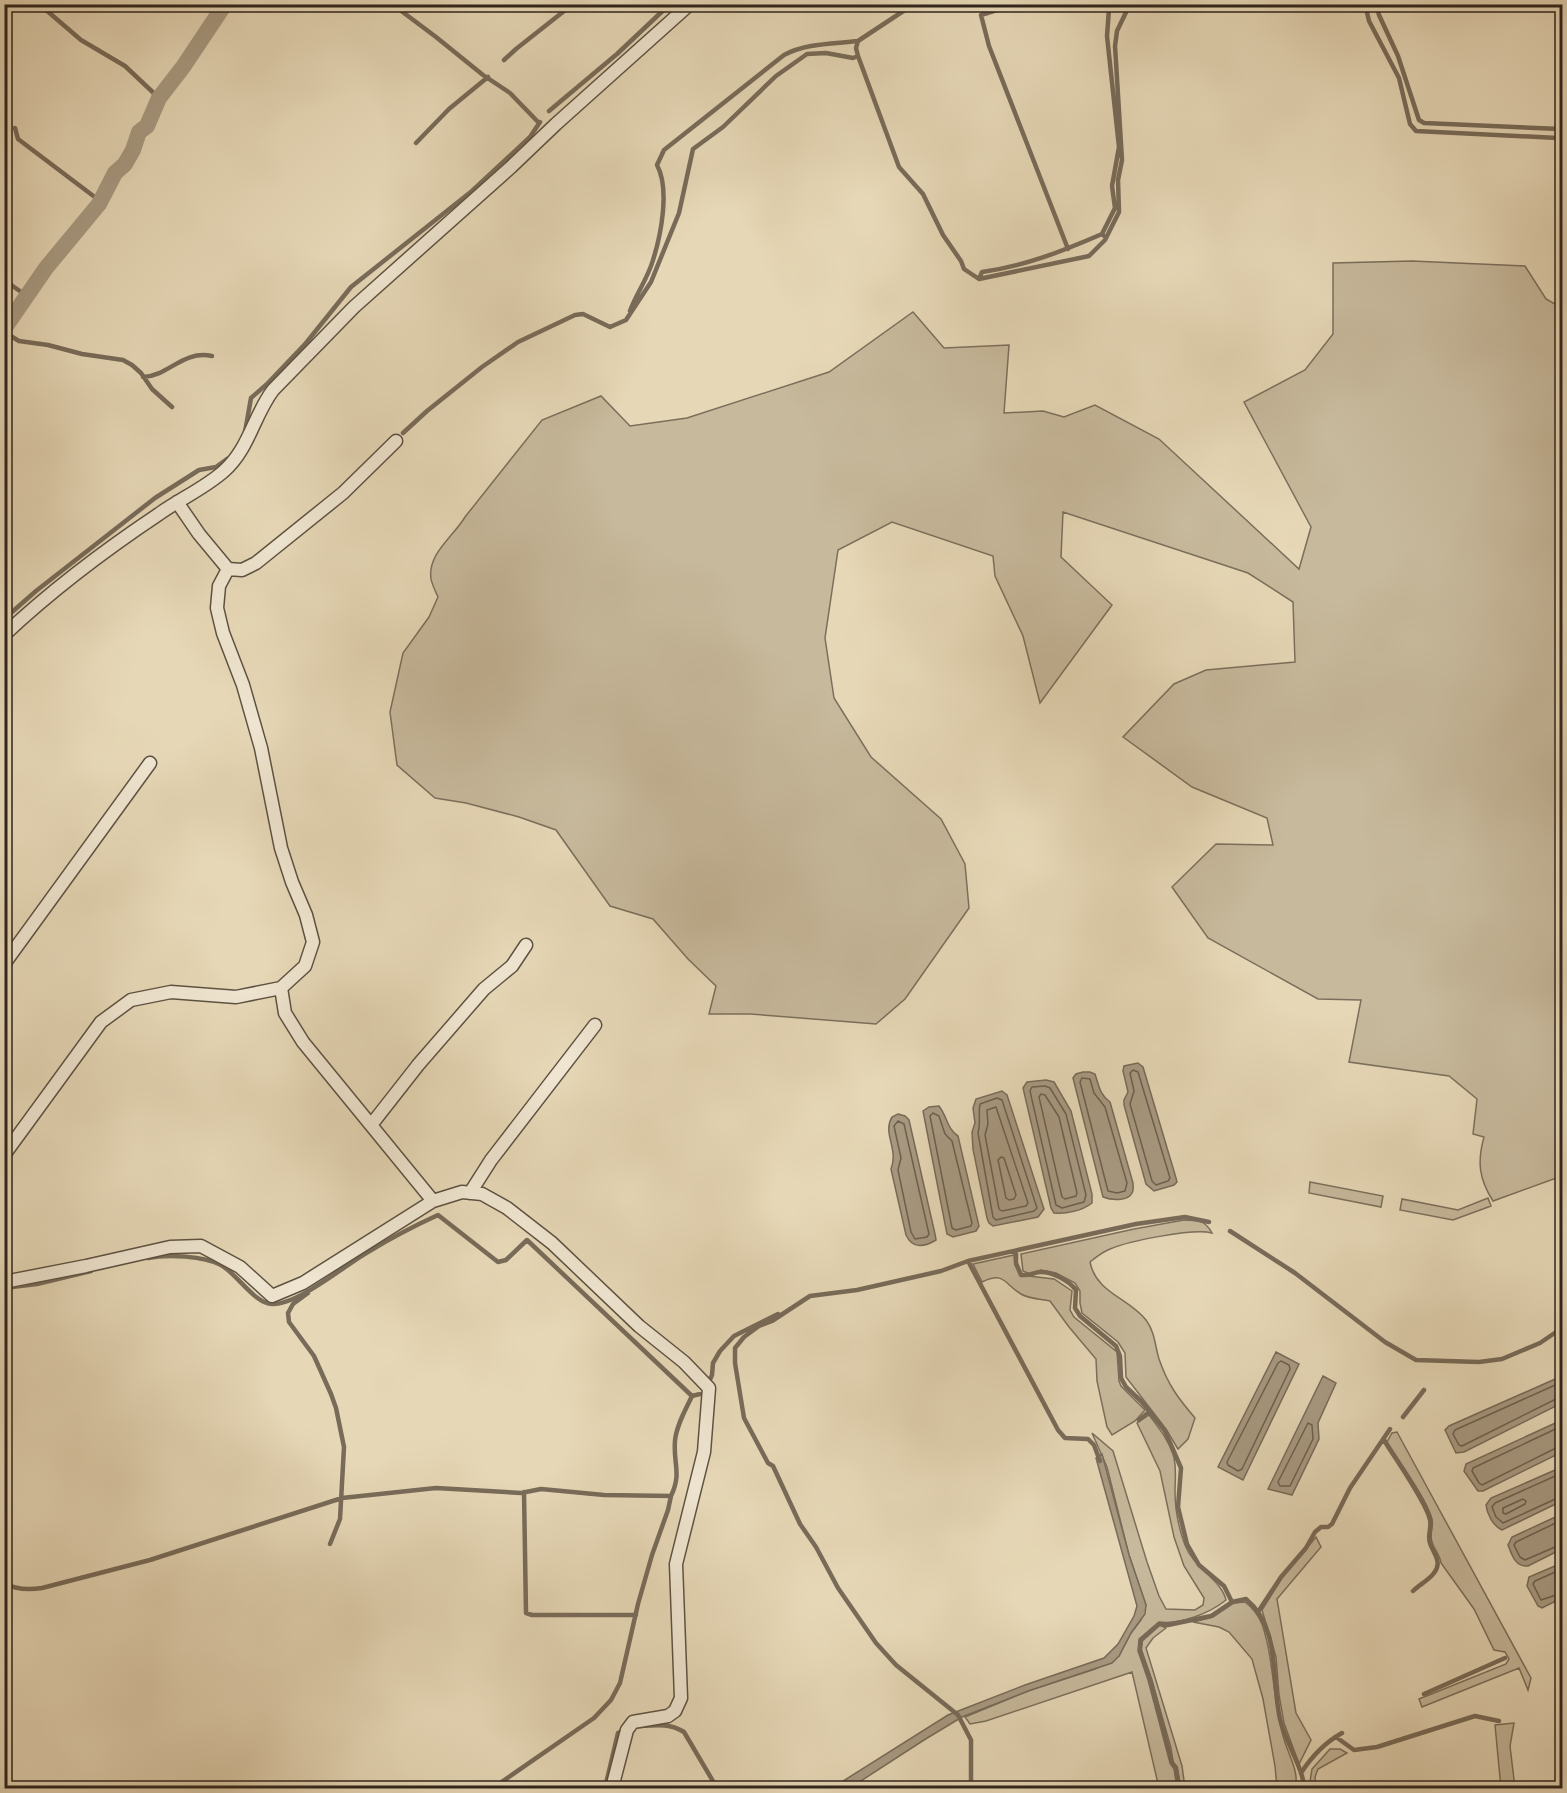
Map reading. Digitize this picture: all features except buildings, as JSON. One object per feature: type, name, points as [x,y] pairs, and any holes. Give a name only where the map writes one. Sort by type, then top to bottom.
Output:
[{"type":"street","points":[[4,635],[76,574],[224,471],[243,449],[263,404],[273,390],[354,307],[690,4]]},
{"type":"street","points":[[177,502],[199,534],[228,569],[242,570],[256,563],[343,493],[396,441]]},
{"type":"street","points":[[4,1155],[101,1022],[131,1000],[171,992],[236,997],[280,988],[305,966],[313,942],[306,915],[281,848],[261,748],[217,608],[219,586],[228,569]]},
{"type":"street","points":[[4,964],[150,763]]},
{"type":"street","points":[[371,1125],[440,1040],[484,989],[512,966],[526,945]]},
{"type":"street","points":[[280,988],[285,1013],[303,1042],[433,1201]]},
{"type":"street","points":[[470,1193],[491,1160],[595,1025]]},
{"type":"street","points":[[4,1282],[170,1246],[201,1246],[240,1267],[272,1296],[303,1283],[433,1201],[462,1192],[482,1194],[507,1208],[552,1243],[639,1326],[684,1362],[709,1388],[704,1452],[676,1564],[681,1698],[675,1711],[668,1716],[633,1722],[627,1730],[612,1788]]},
{"type":"shaded area","points":[[1412,261],[1525,266],[1546,299],[1562,308],[1562,1176],[1493,1201],[1482,1178],[1480,1154],[1484,1137],[1473,1134],[1477,1099],[1449,1076],[1349,1062],[1361,1000],[1318,999],[1208,938],[1172,887],[1216,844],[1273,845],[1267,818],[1192,787],[1123,737],[1174,684],[1206,670],[1295,662],[1293,602],[1248,573],[1063,512],[1061,557],[1112,605],[1040,703],[1023,636],[995,576],[993,556],[892,522],[838,550],[825,638],[834,698],[871,757],[941,819],[965,864],[969,908],[905,999],[876,1024],[750,1014],[709,1014],[716,986],[688,959],[653,919],[610,906],[556,830],[519,817],[466,803],[435,798],[397,765],[390,712],[403,653],[429,617],[438,597],[431,579],[433,561],[442,546],[542,420],[601,396],[630,426],[687,418],[829,372],[913,312],[944,348],[1009,345],[1004,413],[1043,411],[1064,417],[1095,405],[1159,439],[1299,569],[1311,527],[1244,402],[1305,370],[1333,334],[1333,263]]},
{"type":"shaded area","points":[[1310,1182],[1383,1196],[1381,1207],[1309,1193]]},
{"type":"shaded area","points":[[1488,1198],[1491,1206],[1453,1220],[1400,1210],[1402,1199],[1458,1210]]},
{"type":"shaded area","points":[[1184,1220],[1201,1222],[1207,1225],[1212,1233],[1191,1232],[1131,1242],[1107,1250],[1090,1262],[1099,1281],[1146,1320],[1170,1384],[1195,1418],[1188,1439],[1178,1449],[1166,1429],[1126,1377],[1125,1353],[1118,1342],[1082,1313],[1080,1291],[1075,1283],[1056,1273],[1041,1270],[1030,1274],[1023,1271],[1021,1254]]},
{"type":"shaded area","points":[[1014,1255],[1015,1265],[1020,1275],[1054,1279],[1072,1291],[1070,1310],[1074,1317],[1117,1352],[1121,1386],[1145,1410],[1135,1421],[1112,1435],[1107,1427],[1097,1381],[1096,1359],[1050,1301],[1024,1296],[1000,1278],[982,1282],[973,1264]]},
{"type":"shaded area","points":[[1149,1415],[1166,1438],[1173,1454],[1177,1511],[1185,1545],[1194,1561],[1219,1586],[1226,1600],[1194,1617],[1176,1622],[1159,1622],[1139,1639],[1138,1651],[1170,1763],[1174,1769],[1177,1788],[1159,1788],[1132,1672],[986,1721],[970,1724],[965,1717],[1028,1691],[1095,1669],[1119,1656],[1141,1620],[1146,1605],[1129,1555],[1107,1467],[1092,1433],[1113,1451],[1147,1562],[1166,1609],[1195,1610],[1203,1605],[1204,1598],[1184,1566],[1174,1537],[1160,1471],[1137,1423]]},
{"type":"shaded area","points":[[1397,1432],[1531,1678],[1528,1690],[1519,1668],[1422,1707],[1419,1699],[1506,1664],[1509,1659],[1505,1652],[1494,1650],[1474,1609],[1441,1563],[1431,1539],[1432,1522],[1429,1511],[1419,1491],[1387,1442],[1392,1433]]},
{"type":"shaded area","points":[[1316,1537],[1321,1547],[1277,1599],[1296,1713],[1311,1740],[1299,1764],[1284,1723],[1276,1657],[1262,1610],[1282,1578]]},
{"type":"shaded area","points":[[1245,1602],[1259,1618],[1266,1638],[1280,1725],[1295,1770],[1295,1788],[1277,1788],[1263,1699],[1252,1659],[1229,1632],[1219,1627],[1193,1622],[1213,1617],[1234,1603]]},
{"type":"shaded area","points":[[1160,1625],[1166,1628],[1153,1638],[1146,1648],[1182,1766],[1185,1788],[1181,1788],[1177,1767],[1173,1762],[1152,1681],[1141,1650],[1142,1640]]},
{"type":"shaded area","points":[[1514,1723],[1510,1746],[1515,1788],[1501,1788],[1495,1725]]},
{"type":"shaded area","points":[[1330,1749],[1340,1749],[1347,1753],[1318,1769],[1315,1777],[1316,1788],[1309,1788],[1312,1769]]},
{"type":"water","points":[[1138,1063],[1143,1067],[1177,1182],[1154,1191],[1146,1184],[1124,1105],[1128,1092],[1124,1066]]},
{"type":"water","points":[[1083,1072],[1095,1074],[1102,1093],[1110,1102],[1133,1183],[1133,1192],[1127,1198],[1103,1197],[1073,1078],[1076,1074]]},
{"type":"water","points":[[1046,1080],[1054,1082],[1071,1111],[1092,1194],[1092,1203],[1079,1210],[1054,1213],[1051,1208],[1023,1088],[1027,1082]]},
{"type":"water","points":[[1002,1091],[1007,1095],[1044,1209],[1038,1217],[993,1226],[987,1218],[973,1149],[972,1132],[975,1123],[973,1108],[976,1099]]},
{"type":"water","points":[[939,1106],[952,1130],[958,1136],[979,1226],[976,1231],[953,1237],[947,1234],[923,1111],[929,1107]]},
{"type":"water","points":[[898,1114],[909,1120],[935,1234],[936,1240],[927,1244],[915,1244],[906,1235],[891,1169],[893,1154],[889,1123],[892,1117]]},
{"type":"water","points":[[1276,1352],[1299,1364],[1243,1480],[1218,1467]]},
{"type":"water","points":[[1323,1376],[1336,1383],[1318,1423],[1319,1439],[1292,1495],[1268,1489]]},
{"type":"water","points":[[1562,1376],[1560,1404],[1464,1452],[1456,1453],[1445,1430],[1449,1426]]},
{"type":"water","points":[[1562,1420],[1562,1452],[1483,1491],[1478,1491],[1464,1471],[1466,1464]]},
{"type":"water","points":[[1102,1454],[1129,1555],[1146,1605],[1145,1614],[1131,1633],[1119,1656],[1112,1663],[1028,1691],[962,1717],[850,1788],[832,1788],[948,1715],[1104,1658],[1118,1644],[1137,1606],[1096,1458]]},
{"type":"water","points":[[1562,1467],[1562,1501],[1502,1530],[1493,1523],[1486,1505],[1491,1498]]},
{"type":"water","points":[[1562,1514],[1562,1549],[1528,1566],[1520,1565],[1508,1545],[1512,1537]]},
{"type":"water","points":[[1562,1563],[1562,1598],[1542,1608],[1538,1606],[1527,1586],[1529,1577]]},
{"type":"waterway","points":[[39,4],[81,40],[125,66],[159,98]]},
{"type":"waterway","points":[[4,329],[46,268],[99,204],[115,173],[125,164],[133,150],[139,132],[147,126],[159,98],[183,67],[225,4]]},
{"type":"waterway","points":[[392,4],[483,75],[510,93],[539,123]]},
{"type":"waterway","points":[[504,60],[573,4]]},
{"type":"waterway","points":[[549,111],[617,54],[670,4]]},
{"type":"waterway","points":[[914,4],[858,41],[856,48],[899,167],[923,194],[943,235],[964,269],[979,279],[1089,256],[1105,240],[1119,212],[1118,180],[1122,160],[1115,46],[1117,31],[1130,4]]},
{"type":"waterway","points":[[1016,4],[981,15],[989,46],[1068,249]]},
{"type":"waterway","points":[[1102,234],[1115,208],[1112,186],[1119,147],[1107,36],[1109,9],[1105,4]]},
{"type":"waterway","points":[[1365,4],[1369,21],[1399,78],[1410,124],[1416,131],[1557,138]]},
{"type":"waterway","points":[[1376,4],[1398,56],[1419,120],[1424,123],[1560,129],[1562,127]]},
{"type":"waterway","points":[[630,311],[651,267],[659,238],[664,199],[661,175],[657,165],[664,150],[784,55],[810,46],[858,41]]},
{"type":"waterway","points":[[403,433],[482,367],[518,342],[575,315],[583,314],[610,327],[626,320],[651,282],[679,213],[693,149],[723,127],[776,76],[807,54],[826,53],[853,58],[858,56]]},
{"type":"waterway","points":[[416,143],[449,109],[488,77]]},
{"type":"waterway","points":[[245,432],[251,398],[306,343],[351,287],[472,191],[530,137],[540,122]]},
{"type":"waterway","points":[[15,128],[18,139],[100,201]]},
{"type":"waterway","points":[[979,279],[982,272],[1029,262],[1102,234],[1104,236]]},
{"type":"waterway","points":[[4,280],[27,296]]},
{"type":"waterway","points":[[4,332],[19,341],[123,360],[141,373],[152,389],[172,407]]},
{"type":"waterway","points":[[143,377],[152,376],[192,357],[212,356]]},
{"type":"waterway","points":[[4,619],[36,591],[155,498],[199,470],[216,467],[227,459]]},
{"type":"waterway","points":[[148,1258],[185,1257],[214,1262],[227,1269],[259,1299],[266,1303],[283,1303],[308,1291],[403,1232],[438,1215],[498,1262],[506,1260],[527,1240],[692,1396]]},
{"type":"waterway","points":[[971,1788],[971,1740],[958,1715],[896,1665],[876,1643],[838,1588],[816,1547],[800,1524],[773,1466],[768,1463],[744,1418],[735,1363],[735,1348],[744,1337],[759,1326],[772,1321],[810,1296],[857,1290],[941,1271],[968,1261],[1136,1224],[1185,1217],[1209,1222]]},
{"type":"waterway","points":[[1230,1231],[1295,1273],[1385,1342],[1416,1360],[1479,1362],[1502,1359],[1540,1343],[1562,1328]]},
{"type":"waterway","points":[[1016,1251],[1016,1263],[1021,1275],[1041,1272],[1056,1275],[1076,1290],[1075,1308],[1080,1316],[1116,1346],[1120,1356],[1121,1378],[1126,1387],[1142,1402],[1165,1431],[1181,1468],[1178,1507],[1187,1544],[1199,1565],[1224,1586],[1232,1602],[1246,1599],[1265,1624],[1273,1655],[1280,1719],[1301,1773],[1304,1788]]},
{"type":"waterway","points":[[968,1261],[1058,1430],[1065,1438],[1088,1439],[1094,1445],[1100,1461]]},
{"type":"waterway","points":[[4,1288],[37,1284],[91,1271]]},
{"type":"waterway","points":[[308,1293],[293,1304],[288,1313],[289,1322],[314,1356],[331,1394],[344,1447],[340,1519],[330,1544]]},
{"type":"waterway","points":[[4,1583],[23,1589],[42,1588],[150,1560],[342,1498],[436,1488],[521,1493],[541,1489],[604,1495],[671,1496],[677,1475],[675,1449],[677,1429],[692,1396],[704,1393],[712,1375],[713,1363],[720,1351],[734,1336],[778,1314]]},
{"type":"waterway","points":[[1403,1417],[1424,1390]]},
{"type":"waterway","points":[[1139,1420],[1149,1412]]},
{"type":"waterway","points":[[1258,1612],[1281,1577],[1306,1548],[1315,1532],[1321,1527],[1328,1527],[1332,1524],[1350,1488],[1390,1429]]},
{"type":"waterway","points":[[1384,1440],[1417,1492],[1430,1520],[1429,1540],[1438,1565],[1432,1576],[1413,1591]]},
{"type":"waterway","points":[[524,1492],[526,1613],[532,1615],[636,1615]]},
{"type":"waterway","points":[[493,1788],[594,1718],[611,1700],[620,1683],[638,1604],[671,1496]]},
{"type":"waterway","points":[[1179,1788],[1176,1768],[1172,1763],[1151,1682],[1140,1650],[1141,1640],[1159,1624],[1168,1625],[1211,1616],[1232,1602]]},
{"type":"waterway","points":[[1424,1694],[1505,1658]]},
{"type":"waterway","points":[[1336,1737],[1354,1750],[1377,1747],[1475,1716],[1499,1721]]},
{"type":"waterway","points":[[640,1726],[668,1726],[684,1732],[717,1788]]},
{"type":"waterway","points":[[605,1788],[618,1733],[626,1729]]},
{"type":"waterway","points":[[1301,1773],[1319,1750],[1342,1733]]}]
